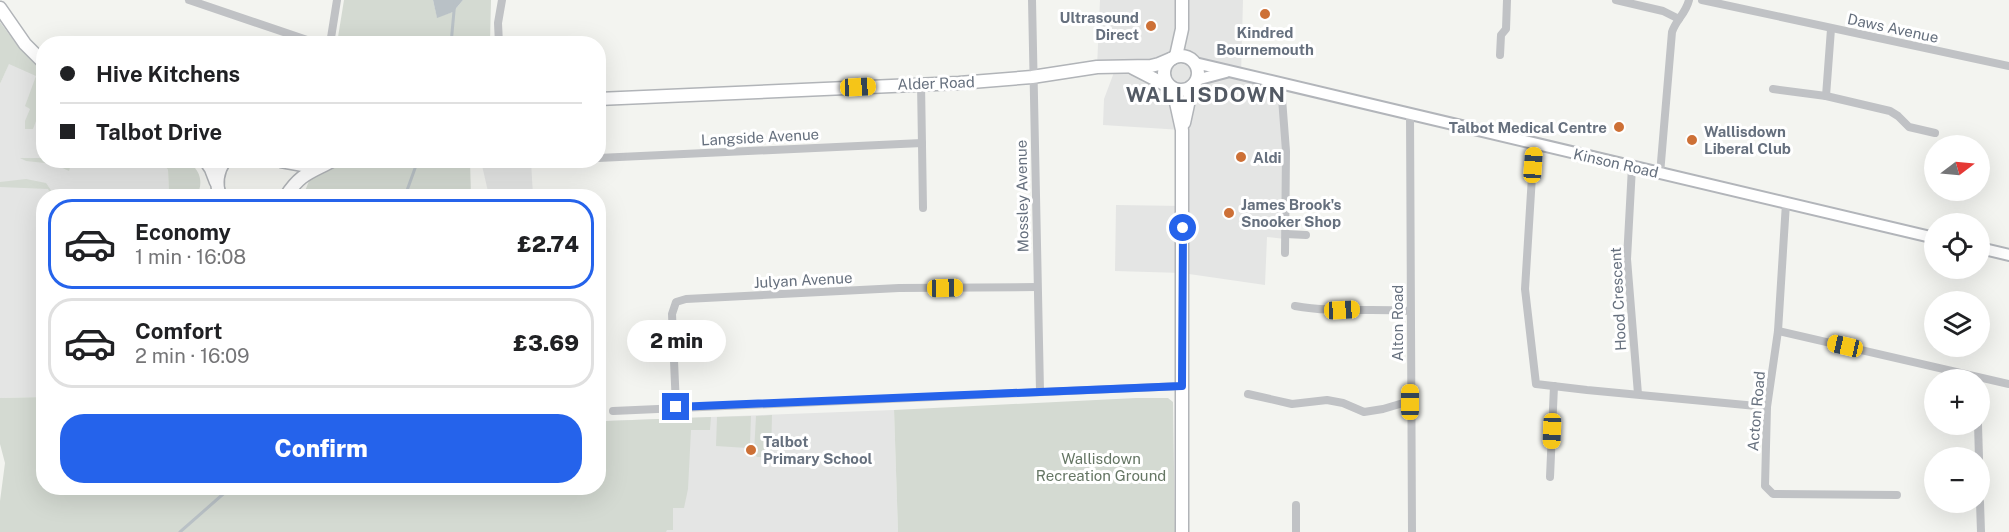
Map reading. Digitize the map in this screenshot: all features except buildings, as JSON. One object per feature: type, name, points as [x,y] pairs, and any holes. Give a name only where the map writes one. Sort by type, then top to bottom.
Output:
[{"type":"main road","points":[[1182,0],[1182,29],[1175,57],[1164,69],[1164,78],[1171,88],[1182,130]]},
{"type":"main road","points":[[0,8],[25,44],[36,55]]},
{"type":"main road","points":[[1182,29],[1192,61],[1197,69],[1182,130],[1182,532]]},
{"type":"main road","name":"Alder Road","points":[[606,99],[1032,77],[1097,67],[1160,64],[1175,57]]},
{"type":"main road","points":[[1175,57],[1192,61]]},
{"type":"main road","points":[[1130,66],[1171,88],[1183,90],[1194,83]]},
{"type":"main road","points":[[210,168],[218,189]]},
{"type":"main road","points":[[217,183],[220,168]]},
{"type":"main road","points":[[283,168],[288,178],[287,189]]},
{"type":"main road","points":[[290,189],[296,180],[318,168]]},
{"type":"street","points":[[189,0],[295,36]]},
{"type":"street","points":[[331,36],[337,0]]},
{"type":"street","points":[[499,36],[498,23],[502,0]]},
{"type":"street","name":"Mossley Avenue","points":[[1032,0],[1040,391]]},
{"type":"street","points":[[1500,55],[1501,35],[1506,29],[1507,0]]},
{"type":"street","points":[[1616,0],[1663,11],[1679,19]]},
{"type":"street","points":[[1660,174],[1672,32],[1686,11],[1689,0]]},
{"type":"street","name":"Daws Avenue","points":[[1702,0],[2009,66]]},
{"type":"street","points":[[1826,96],[1831,28]]},
{"type":"street","name":"Kinson Road","points":[[1192,61],[1281,85],[1924,235]]},
{"type":"street","name":"Kinson Road","points":[[1194,83],[1227,72]]},
{"type":"street","points":[[921,83],[923,208]]},
{"type":"street","points":[[1281,85],[1286,151],[1285,253]]},
{"type":"street","points":[[1773,89],[1826,96],[1890,111],[1909,128],[1935,133]]},
{"type":"street","name":"Alton Road","points":[[1410,115],[1412,532]]},
{"type":"street","name":"Langside Avenue","points":[[606,158],[922,143]]},
{"type":"street","points":[[1534,144],[1525,289],[1536,384],[1767,406]]},
{"type":"street","name":"Hood Crescent","points":[[1632,167],[1627,259],[1638,394]]},
{"type":"street","name":"Acton Road","points":[[1786,202],[1778,331],[1767,406],[1765,486],[1773,494],[1897,495]]},
{"type":"street","points":[[1286,234],[1306,235]]},
{"type":"street","points":[[1990,250],[2009,255]]},
{"type":"street","name":"Julyan Avenue","points":[[676,407],[672,314],[676,302],[686,299],[899,288],[1037,287]]},
{"type":"street","points":[[1295,306],[1311,309],[1410,311]]},
{"type":"street","points":[[1778,331],[1937,369]]},
{"type":"street","points":[[1990,381],[2009,384]]},
{"type":"street","points":[[613,411],[1182,386]]},
{"type":"street","points":[[1551,477],[1554,386]]},
{"type":"street","points":[[1248,394],[1292,404],[1327,400],[1343,403],[1364,412],[1410,402]]},
{"type":"street","points":[[1296,505],[1296,532]]},
{"type":"street","points":[[1980,513],[1981,532]]},
{"type":"shaded area","points":[[433,0],[463,0],[453,12],[437,18]]},
{"type":"shaded area","points":[[1100,0],[1243,0],[1241,75],[1281,85],[1285,239],[1267,237],[1265,285],[1182,273],[1115,271],[1116,205],[1183,206],[1182,130],[1103,125],[1104,99],[1116,67],[1097,67]]},
{"type":"shaded area","points":[[17,45],[36,64],[36,168],[167,168],[168,170],[169,189],[36,189],[36,397],[0,398],[0,84]]},
{"type":"shaded area","points":[[483,168],[531,168],[533,189],[487,189]]},
{"type":"shaded area","name":"Talbot Primary School","points":[[894,410],[898,532],[606,532],[606,421]]},
{"type":"green space","points":[[344,0],[433,0],[437,17],[453,12],[463,0],[491,0],[490,36],[338,36]]},
{"type":"green space","points":[[0,22],[17,45],[36,64],[36,76],[9,64],[0,84]]},
{"type":"green space","points":[[36,76],[36,121],[33,129],[25,129],[25,121],[30,109],[25,106]]},
{"type":"green space","points":[[20,158],[36,158],[36,162]]},
{"type":"green space","points":[[167,168],[195,168],[200,176],[199,189],[169,189]]},
{"type":"green space","points":[[302,168],[470,168],[471,189],[306,189],[309,181]]},
{"type":"green space","points":[[26,179],[46,183],[50,189],[0,187],[0,182]]},
{"type":"green space","points":[[36,397],[36,495],[606,495],[606,421],[711,417],[710,430],[691,430],[688,489],[684,508],[673,508],[673,530],[666,532],[0,532],[0,501],[5,463],[0,444],[0,398]]},
{"type":"green space","name":"Wallisdown Recreation Ground","points":[[1168,398],[1173,402],[1175,532],[898,532],[894,410]]},
{"type":"green space","points":[[772,415],[771,457],[757,457],[754,453],[756,416]]},
{"type":"green space","points":[[751,416],[750,445],[747,448],[716,446],[717,417]]},
{"type":"waterway","points":[[452,36],[455,0]]},
{"type":"waterway","points":[[408,189],[415,168]]},
{"type":"waterway","points":[[180,532],[222,495]]},
{"type":"place","name":"Kindred Bournemouth","points":[[1265,14]]},
{"type":"place","name":"Ultrasound Direct","points":[[1151,26]]},
{"type":"place","name":"Talbot Medical Centre","points":[[1619,127]]},
{"type":"place","name":"Wallisdown Liberal Club","points":[[1692,140]]},
{"type":"place","name":"Aldi","points":[[1241,157]]},
{"type":"place","name":"James Brook's Snooker Shop","points":[[1229,213]]},
{"type":"place","name":"Talbot Primary School","points":[[751,450]]},
{"type":"district","name":"WALLISDOWN","points":[[1206,94]]},
{"type":"route","points":[[676,407],[1182,386],[1183,228]]}]
